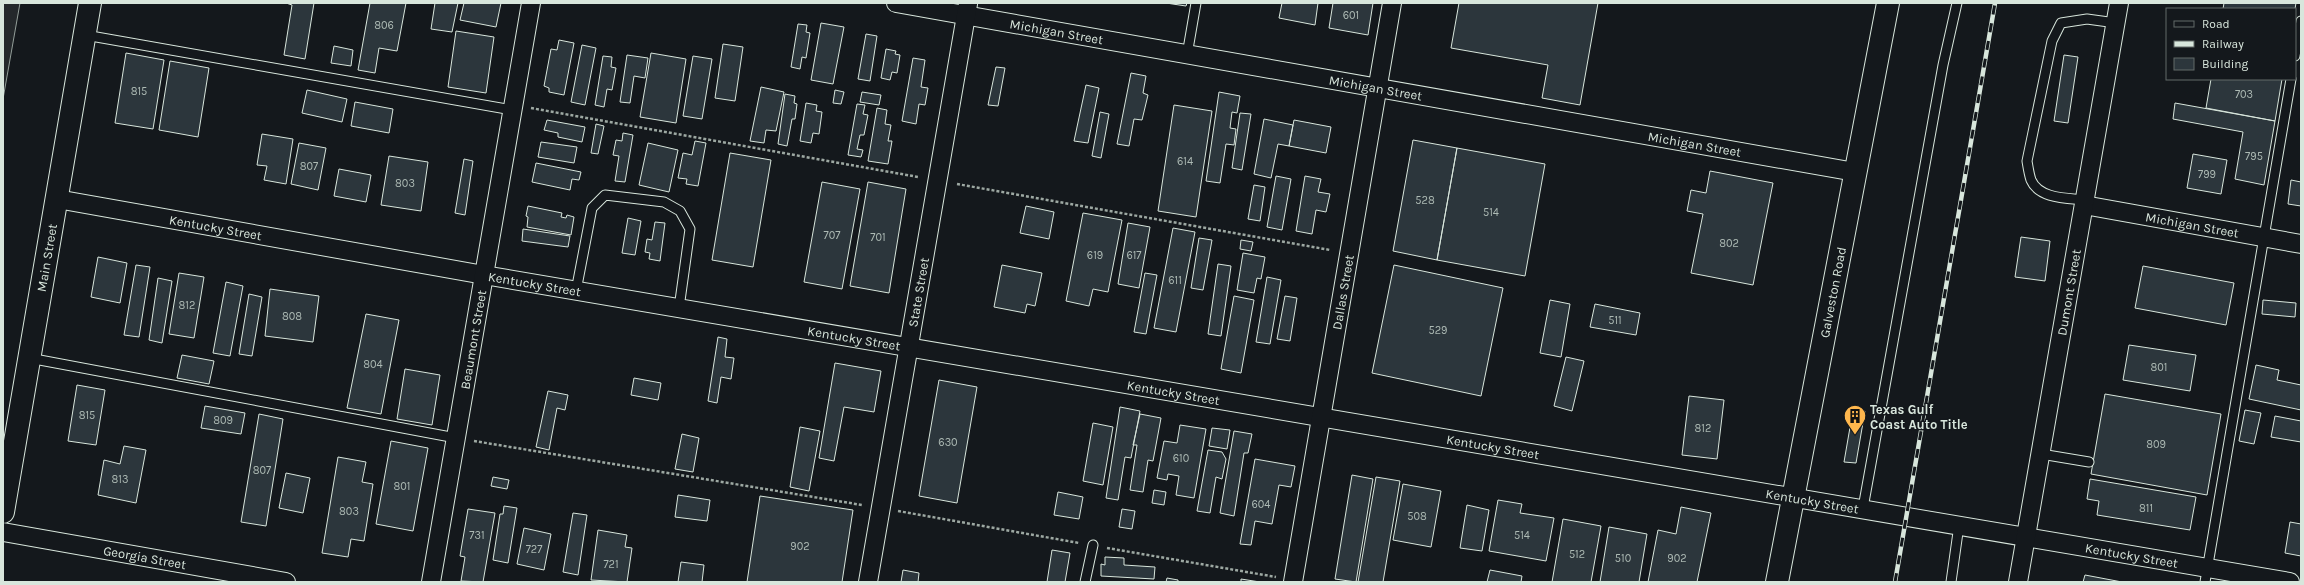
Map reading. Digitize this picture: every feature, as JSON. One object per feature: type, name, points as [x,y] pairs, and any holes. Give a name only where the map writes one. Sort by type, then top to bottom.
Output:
[{"type":"main road","name":"Main Street","points":[[3,512],[90,3]]},
{"type":"main road","name":"Galveston Road","points":[[1777,582],[1888,3]]},
{"type":"street","name":"Beaumont Street","points":[[431,582],[531,3]]},
{"type":"street","name":"Michigan Street","points":[[896,3],[967,9],[1187,55],[1855,172]]},
{"type":"street","name":"Dallas Street","points":[[1293,582],[1392,3]]},
{"type":"street","name":"Dumont Street","points":[[2018,582],[2119,3]]},
{"type":"street","name":"State Street","points":[[868,582],[967,9]]},
{"type":"street","name":"Kentucky Street","points":[[57,199],[576,291],[1863,508],[2026,537],[2206,575],[2290,582]]},
{"type":"street","name":"Michigan Street","points":[[2085,202],[2301,244]]},
{"type":"street","name":"Georgia Street","points":[[3,532],[286,582]]},
{"type":"lane","points":[[1187,55],[1196,3]]},
{"type":"lane","points":[[1863,508],[1943,66],[1957,3]]},
{"type":"lane","points":[[2085,202],[2055,197],[2040,190],[2031,180],[2027,161],[2052,40],[2061,23],[2087,19],[2116,23]]},
{"type":"lane","points":[[2296,50],[2301,21]]},
{"type":"lane","points":[[85,35],[512,110]]},
{"type":"lane","points":[[2206,575],[2291,80]]},
{"type":"lane","points":[[576,291],[592,208],[604,196],[664,202],[680,211],[690,229],[679,308]]},
{"type":"lane","points":[[29,358],[456,438]]},
{"type":"lane","points":[[2041,454],[2089,462]]},
{"type":"lane","points":[[1951,582],[1958,525]]},
{"type":"lane","points":[[1085,582],[1093,545]]},
{"type":"shaded area","points":[[3,3],[20,3],[3,99]]},
{"type":"building","points":[[286,3],[314,3],[305,59],[284,55],[292,5]]},
{"type":"building","points":[[370,3],[406,3],[397,51],[379,48],[375,73],[358,70]]},
{"type":"building","points":[[435,3],[458,3],[452,32],[431,29]]},
{"type":"building","points":[[464,3],[501,3],[496,27],[460,20]]},
{"type":"building","points":[[1166,3],[1187,3],[1186,6]]},
{"type":"building","points":[[1282,3],[1318,3],[1315,25],[1279,18]]},
{"type":"building","points":[[1333,3],[1373,3],[1368,35],[1329,28]]},
{"type":"building","points":[[1459,3],[1598,3],[1580,105],[1542,98],[1548,65],[1451,48]]},
{"type":"building","points":[[2224,3],[2296,3],[2295,8],[2223,8]]},
{"type":"building","points":[[821,23],[844,27],[833,84],[811,80]]},
{"type":"building","points":[[798,24],[807,25],[806,32],[810,33],[806,58],[802,57],[800,69],[791,67]]},
{"type":"building","points":[[456,31],[494,37],[486,93],[448,87]]},
{"type":"building","points":[[866,34],[877,36],[870,81],[858,79]]},
{"type":"building","points":[[559,40],[574,43],[564,95],[549,92],[549,88],[544,86],[551,49],[557,50]]},
{"type":"building","points":[[723,44],[743,47],[735,101],[715,98]]},
{"type":"building","points":[[582,45],[596,48],[585,105],[571,102]]},
{"type":"building","points":[[334,46],[353,50],[351,66],[331,63]]},
{"type":"building","points":[[886,49],[896,51],[895,54],[900,55],[897,73],[892,72],[890,80],[881,78]]},
{"type":"building","points":[[126,53],[164,60],[153,129],[115,123]]},
{"type":"building","points":[[651,53],[686,59],[676,123],[640,117]]},
{"type":"building","points":[[627,55],[648,58],[645,78],[634,76],[630,103],[620,102]]},
{"type":"building","points":[[2064,55],[2078,57],[2068,123],[2054,121]]},
{"type":"building","points":[[603,56],[612,57],[611,67],[616,68],[612,90],[607,89],[604,107],[595,105]]},
{"type":"building","points":[[693,56],[712,59],[702,119],[683,116]]},
{"type":"building","points":[[913,58],[925,60],[921,87],[928,88],[925,105],[919,104],[916,124],[902,121]]},
{"type":"building","points":[[170,61],[209,68],[198,137],[159,130]]},
{"type":"building","points":[[996,67],[1005,68],[998,106],[988,105]]},
{"type":"building","points":[[1131,73],[1146,76],[1143,93],[1148,95],[1142,120],[1134,119],[1129,146],[1117,144]]},
{"type":"building","points":[[2211,80],[2282,80],[2275,121],[2206,108]]},
{"type":"building","points":[[1086,85],[1099,88],[1088,143],[1074,141]]},
{"type":"building","points":[[761,87],[784,92],[776,131],[766,130],[764,143],[750,141]]},
{"type":"building","points":[[307,90],[347,99],[342,122],[302,113]]},
{"type":"building","points":[[835,90],[844,92],[841,104],[833,103]]},
{"type":"building","points":[[862,92],[881,95],[879,105],[860,102]]},
{"type":"building","points":[[1219,92],[1240,96],[1237,113],[1232,112],[1230,128],[1236,129],[1234,145],[1226,144],[1220,183],[1206,181]]},
{"type":"building","points":[[785,94],[795,96],[794,103],[797,104],[795,119],[792,119],[787,146],[778,144]]},
{"type":"building","points":[[355,102],[393,109],[389,133],[351,126]]},
{"type":"building","points":[[806,103],[817,105],[816,111],[822,112],[819,134],[813,133],[811,143],[800,141]]},
{"type":"building","points":[[2175,103],[2275,121],[2264,185],[2235,179],[2243,132],[2173,119]]},
{"type":"building","points":[[857,104],[865,105],[863,114],[868,115],[864,135],[860,135],[857,149],[863,150],[861,157],[848,155]]},
{"type":"building","points":[[1174,105],[1212,111],[1196,217],[1158,211]]},
{"type":"building","points":[[877,108],[887,110],[885,124],[891,125],[888,141],[892,141],[888,164],[868,161]]},
{"type":"building","points":[[1100,112],[1109,114],[1101,158],[1092,156]]},
{"type":"building","points":[[1240,113],[1251,114],[1242,170],[1232,168]]},
{"type":"building","points":[[1264,119],[1293,125],[1289,146],[1278,144],[1271,178],[1254,174]]},
{"type":"building","points":[[547,120],[585,127],[582,142],[558,137],[558,133],[544,130]]},
{"type":"building","points":[[1294,120],[1331,127],[1326,153],[1289,146]]},
{"type":"building","points":[[596,124],[604,126],[598,154],[591,153]]},
{"type":"building","points":[[623,133],[633,135],[625,182],[615,181],[619,156],[613,155],[616,140],[622,141]]},
{"type":"building","points":[[262,134],[293,139],[286,184],[264,180],[267,166],[257,165]]},
{"type":"building","points":[[1413,140],[1457,148],[1437,260],[1393,251]]},
{"type":"building","points":[[695,141],[706,143],[698,186],[686,184],[687,179],[678,178],[683,153],[692,155]]},
{"type":"building","points":[[541,142],[577,147],[574,163],[538,157]]},
{"type":"building","points":[[299,143],[326,148],[318,190],[291,184]]},
{"type":"building","points":[[648,143],[678,150],[669,192],[639,185]]},
{"type":"building","points":[[1457,148],[1545,164],[1525,276],[1437,260]]},
{"type":"building","points":[[730,153],[771,160],[753,267],[712,260]]},
{"type":"building","points":[[2193,154],[2227,160],[2221,194],[2187,188]]},
{"type":"building","points":[[389,156],[428,162],[421,211],[381,205]]},
{"type":"building","points":[[464,159],[473,161],[465,215],[455,213]]},
{"type":"building","points":[[536,163],[581,172],[579,180],[572,179],[570,190],[532,182]]},
{"type":"building","points":[[339,169],[371,175],[366,202],[334,196]]},
{"type":"building","points":[[1710,171],[1773,183],[1753,285],[1691,273],[1703,214],[1687,211],[1691,190],[1706,193]]},
{"type":"building","points":[[1276,176],[1291,179],[1282,230],[1267,227]]},
{"type":"building","points":[[1305,176],[1321,179],[1318,192],[1330,194],[1326,212],[1316,210],[1312,234],[1296,231]]},
{"type":"building","points":[[2291,180],[2301,182],[2301,206],[2288,204]]},
{"type":"building","points":[[822,182],[860,189],[842,289],[804,282]]},
{"type":"building","points":[[868,182],[906,189],[889,293],[850,286]]},
{"type":"building","points":[[1254,185],[1265,187],[1260,221],[1248,219]]},
{"type":"building","points":[[528,206],[562,213],[561,217],[566,218],[567,215],[574,217],[571,235],[527,227],[528,217],[526,216]]},
{"type":"building","points":[[1026,206],[1054,212],[1049,239],[1020,233]]},
{"type":"building","points":[[1083,213],[1122,220],[1108,292],[1093,289],[1089,306],[1066,301]]},
{"type":"building","points":[[628,218],[641,221],[635,255],[622,253]]},
{"type":"building","points":[[655,222],[665,223],[660,261],[649,259],[650,253],[645,252],[647,239],[652,240]]},
{"type":"building","points":[[1128,223],[1150,227],[1139,288],[1118,284]]},
{"type":"building","points":[[1173,228],[1195,232],[1176,332],[1154,328]]},
{"type":"building","points":[[523,229],[570,236],[568,247],[522,241]]},
{"type":"building","points":[[2021,237],[2050,241],[2045,281],[2015,277]]},
{"type":"building","points":[[1199,238],[1212,240],[1203,290],[1191,288]]},
{"type":"building","points":[[1241,240],[1253,242],[1251,251],[1240,249]]},
{"type":"building","points":[[1243,253],[1265,257],[1261,279],[1257,278],[1254,293],[1237,290]]},
{"type":"building","points":[[98,257],[127,263],[120,303],[91,297]]},
{"type":"building","points":[[1218,264],[1231,266],[1221,336],[1208,334]]},
{"type":"building","points":[[136,265],[150,267],[139,337],[124,335]]},
{"type":"building","points":[[1002,265],[1042,273],[1035,306],[1027,304],[1025,313],[994,307]]},
{"type":"building","points":[[1394,265],[1503,288],[1481,396],[1372,373]]},
{"type":"building","points":[[2143,266],[2234,283],[2226,325],[2135,308]]},
{"type":"building","points":[[179,273],[204,277],[194,338],[169,334]]},
{"type":"building","points":[[1145,273],[1157,275],[1146,334],[1134,332]]},
{"type":"building","points":[[1267,277],[1281,280],[1270,344],[1256,342]]},
{"type":"building","points":[[158,278],[172,281],[162,343],[149,340]]},
{"type":"building","points":[[226,282],[243,286],[230,356],[213,353]]},
{"type":"building","points":[[270,289],[319,296],[313,342],[265,336]]},
{"type":"building","points":[[249,294],[262,297],[252,356],[239,354]]},
{"type":"building","points":[[1234,296],[1254,300],[1241,373],[1221,369]]},
{"type":"building","points":[[1285,296],[1297,298],[1290,341],[1277,339]]},
{"type":"building","points":[[1550,300],[1570,304],[1561,357],[1540,353]]},
{"type":"building","points":[[2263,300],[2296,303],[2295,317],[2262,314]]},
{"type":"building","points":[[1595,304],[1640,313],[1636,335],[1590,327]]},
{"type":"building","points":[[366,314],[399,320],[381,414],[347,408]]},
{"type":"building","points":[[718,337],[727,339],[725,357],[734,358],[731,379],[721,377],[717,403],[708,401]]},
{"type":"building","points":[[2129,345],[2196,355],[2190,391],[2123,380]]},
{"type":"building","points":[[182,355],[214,361],[209,384],[177,378]]},
{"type":"building","points":[[1566,357],[1584,361],[1572,411],[1554,406]]},
{"type":"building","points":[[835,363],[881,371],[874,412],[844,407],[834,461],[819,458]]},
{"type":"building","points":[[2256,365],[2279,370],[2277,380],[2301,385],[2301,410],[2249,399]]},
{"type":"building","points":[[405,369],[440,375],[432,425],[397,419]]},
{"type":"building","points":[[634,378],[661,383],[658,400],[631,395]]},
{"type":"building","points":[[939,380],[977,387],[957,503],[919,496]]},
{"type":"building","points":[[77,385],[105,390],[96,445],[68,441]]},
{"type":"building","points":[[548,391],[568,395],[565,410],[557,408],[549,450],[536,447]]},
{"type":"building","points":[[2105,394],[2221,414],[2207,495],[2091,474]]},
{"type":"building","points":[[1689,396],[1724,400],[1717,459],[1682,455]]},
{"type":"building","points":[[205,406],[245,413],[241,434],[201,428]]},
{"type":"building","points":[[1120,407],[1140,411],[1131,458],[1125,457],[1118,500],[1106,498]]},
{"type":"building","name":"Texas Gulf Coast Auto Title","points":[[1853,410],[1865,411],[1856,463],[1844,462]]},
{"type":"building","points":[[2245,410],[2261,413],[2254,444],[2239,441]]},
{"type":"building","points":[[259,414],[283,419],[266,526],[241,522]]},
{"type":"building","points":[[1140,414],[1161,418],[1153,461],[1148,460],[1143,492],[1130,490],[1137,445],[1133,445]]},
{"type":"building","points":[[2275,416],[2301,421],[2301,442],[2271,437]]},
{"type":"building","points":[[1093,423],[1113,427],[1103,485],[1083,481]]},
{"type":"building","points":[[1180,425],[1206,429],[1194,498],[1176,495],[1179,476],[1168,474],[1167,480],[1157,478],[1164,441],[1177,443]]},
{"type":"building","points":[[800,427],[820,431],[809,491],[790,487]]},
{"type":"building","points":[[1212,428],[1230,430],[1227,449],[1209,446]]},
{"type":"building","points":[[1234,431],[1252,434],[1248,453],[1244,453],[1234,516],[1220,513]]},
{"type":"building","points":[[682,434],[699,438],[693,472],[675,469]]},
{"type":"building","points":[[391,441],[428,448],[413,531],[376,524]]},
{"type":"building","points":[[124,446],[146,450],[136,503],[98,495],[104,460],[120,464]]},
{"type":"building","points":[[1208,450],[1222,452],[1226,459],[1222,479],[1216,477],[1210,513],[1197,511]]},
{"type":"building","points":[[338,457],[366,462],[362,482],[373,484],[364,541],[351,539],[348,557],[322,553]]},
{"type":"building","points":[[1255,459],[1295,466],[1291,487],[1279,485],[1272,524],[1255,521],[1251,545],[1240,544]]},
{"type":"building","points":[[286,473],[310,478],[303,513],[279,508]]},
{"type":"building","points":[[1352,475],[1373,479],[1356,582],[1335,579]]},
{"type":"building","points":[[493,477],[509,480],[507,489],[491,486]]},
{"type":"building","points":[[1376,477],[1400,481],[1383,582],[1358,582]]},
{"type":"building","points":[[2090,479],[2196,497],[2190,530],[2097,515],[2099,501],[2087,499]]},
{"type":"building","points":[[1403,484],[1441,491],[1431,547],[1393,540]]},
{"type":"building","points":[[1154,490],[1166,492],[1164,505],[1152,503]]},
{"type":"building","points":[[1058,492],[1083,497],[1079,519],[1054,515]]},
{"type":"building","points":[[678,495],[710,500],[707,521],[675,517]]},
{"type":"building","points":[[760,496],[853,510],[842,582],[747,582]]},
{"type":"building","points":[[1498,500],[1522,504],[1520,513],[1554,518],[1546,561],[1489,551]]},
{"type":"building","points":[[1467,505],[1489,510],[1482,551],[1460,548]]},
{"type":"building","points":[[504,506],[517,508],[508,563],[493,560],[500,514],[503,514]]},
{"type":"building","points":[[1681,507],[1711,513],[1697,582],[1648,582],[1658,530],[1676,534]]},
{"type":"building","points":[[468,509],[495,513],[483,582],[461,581],[465,557],[460,556]]},
{"type":"building","points":[[1122,509],[1135,511],[1132,529],[1119,527]]},
{"type":"building","points":[[573,513],[587,515],[578,575],[563,572]]},
{"type":"building","points":[[1563,519],[1601,526],[1591,582],[1552,582]]},
{"type":"building","points":[[2290,522],[2301,524],[2301,556],[2285,553]]},
{"type":"building","points":[[1609,527],[1647,534],[1639,582],[1600,582]]},
{"type":"building","points":[[524,528],[551,534],[544,570],[517,564]]},
{"type":"building","points":[[598,530],[627,535],[625,547],[632,548],[627,582],[591,580]]},
{"type":"building","points":[[1052,550],[1070,553],[1065,582],[1047,582]]},
{"type":"building","points":[[1105,557],[1124,558],[1124,565],[1155,567],[1154,579],[1101,576],[1101,564],[1105,565]]},
{"type":"building","points":[[681,562],[704,565],[702,582],[678,582]]},
{"type":"building","points":[[903,570],[919,573],[918,582],[901,582]]},
{"type":"building","points":[[1490,570],[1522,576],[1521,582],[1487,582]]},
{"type":"building","points":[[2085,575],[2122,582],[2083,582]]},
{"type":"building","points":[[1167,578],[1178,580],[1178,582],[1166,582]]},
{"type":"building","points":[[1241,579],[1260,582],[1241,582]]},
{"type":"railway","points":[[1895,582],[1995,3]]},
{"type":"place","name":"Texas Gulf Coast Auto Title","points":[[1855,436]]}]
